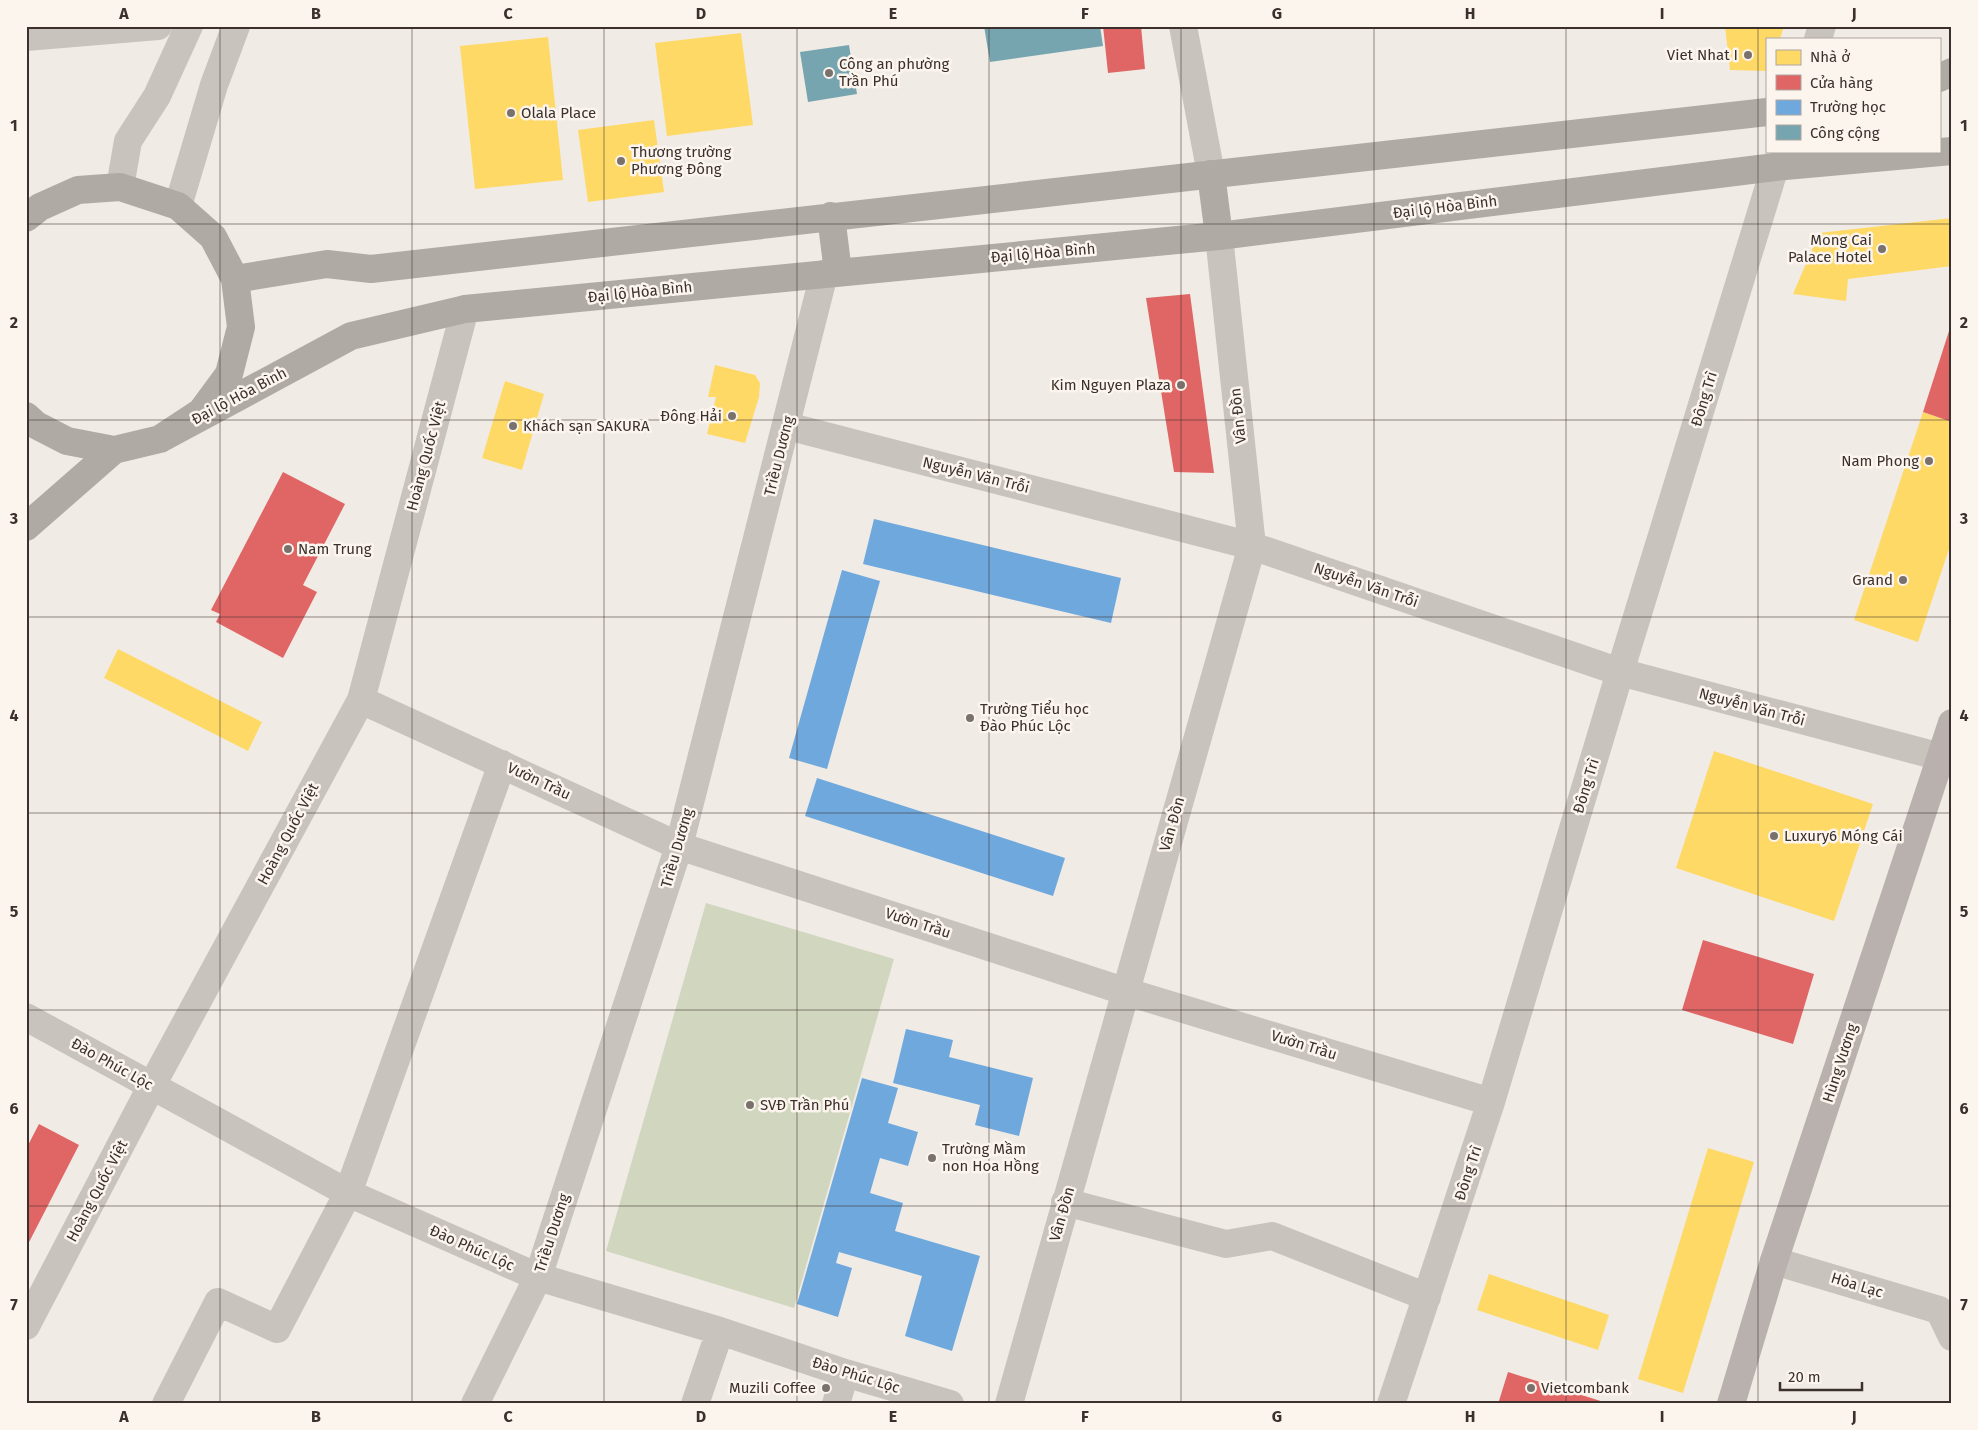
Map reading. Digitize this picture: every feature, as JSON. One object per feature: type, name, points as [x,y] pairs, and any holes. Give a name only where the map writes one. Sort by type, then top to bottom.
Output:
[{"type":"highway","points":[[1940,78],[1952,72]]},
{"type":"highway","points":[[235,279],[327,264],[371,269],[1766,112]]},
{"type":"highway","name":"Đại lộ Hòa Bình","points":[[160,439],[350,336],[465,309],[1219,236],[1778,159],[1930,152]]},
{"type":"highway","points":[[1212,174],[1219,236]]},
{"type":"highway","points":[[26,416],[36,425],[67,441],[114,450],[160,439],[201,412],[229,374],[241,327],[235,279],[213,237],[178,206],[120,187],[78,190],[31,212]]},
{"type":"highway","points":[[831,216],[831,273]]},
{"type":"highway","points":[[26,527],[114,450]]},
{"type":"main road","name":"Hùng Vương","points":[[1731,1404],[1774,1261],[1948,762],[1952,723]]},
{"type":"street","points":[[26,37],[158,26]]},
{"type":"street","points":[[120,187],[128,141],[158,96],[189,26]]},
{"type":"street","points":[[178,206],[214,85],[236,26]]},
{"type":"street","points":[[1183,26],[1212,174]]},
{"type":"street","points":[[1818,38],[1822,26]]},
{"type":"street","name":"Đông Trì","points":[[1391,1404],[1491,1102],[1620,672],[1778,159]]},
{"type":"street","name":"Vân Đồn","points":[[1009,1404],[1124,991],[1252,546],[1219,236]]},
{"type":"street","name":"Triều Dương","points":[[475,1404],[538,1277],[679,846],[786,426],[831,273]]},
{"type":"street","name":"Hoàng Quốc Việt","points":[[26,1326],[151,1087],[361,700],[465,309]]},
{"type":"street","name":"Nguyễn Văn Trỗi","points":[[786,426],[1252,546],[1620,672],[1948,762]]},
{"type":"street","name":"Vườn Trầu","points":[[361,700],[679,846],[1124,991],[1491,1102]]},
{"type":"street","points":[[166,1404],[218,1302],[277,1329],[348,1193],[502,764]]},
{"type":"street","name":"Đào Phúc Lộc","points":[[26,1017],[348,1193],[538,1277],[720,1331],[845,1373],[950,1404]]},
{"type":"street","points":[[1065,1202],[1226,1244],[1272,1236],[1427,1297]]},
{"type":"street","name":"Hòa Lạc","points":[[1774,1261],[1946,1307],[1952,1337]]},
{"type":"street","points":[[694,1404],[720,1331]]},
{"type":"street","points":[[836,1404],[845,1373]]},
{"type":"green space","name":"SVĐ Trần Phú","points":[[706,903],[894,959],[794,1308],[606,1251]]},
{"type":"building: Nhà ở","name":"Viet Nhat I","points":[[1725,26],[1784,26],[1780,38],[1766,38],[1766,71],[1730,70]]},
{"type":"building: Nhà ở","points":[[741,33],[753,125],[667,136],[655,43]]},
{"type":"building: Nhà ở","name":"Olala Place","points":[[548,37],[563,180],[475,189],[460,46]]},
{"type":"building: Nhà ở","name":"Thương trường Phương Đông","points":[[654,120],[664,192],[588,202],[578,130]]},
{"type":"building: Nhà ở","name":"Mong Cai Palace Hotel","points":[[1952,218],[1952,266],[1848,279],[1846,301],[1793,294],[1819,233]]},
{"type":"building: Nhà ở","name":"Đông Hải","points":[[715,365],[755,375],[760,383],[759,397],[745,443],[707,434],[716,397],[708,397]]},
{"type":"building: Nhà ở","name":"Khách sạn SAKURA","points":[[505,381],[544,394],[522,470],[482,458]]},
{"type":"building: Nhà ở","name":"Grand","points":[[1923,412],[1952,422],[1952,540],[1918,642],[1854,620]]},
{"type":"building: Nhà ở","points":[[118,649],[262,722],[248,751],[104,678]]},
{"type":"building: Nhà ở","name":"Luxury6 Móng Cái","points":[[1714,751],[1873,804],[1834,921],[1676,868]]},
{"type":"building: Nhà ở","points":[[1708,1148],[1754,1162],[1683,1393],[1638,1379]]},
{"type":"building: Nhà ở","points":[[1489,1274],[1609,1315],[1598,1350],[1477,1310]]},
{"type":"building: Cửa hàng","points":[[1103,26],[1141,26],[1145,69],[1108,73]]},
{"type":"building: Cửa hàng","name":"Kim Nguyen Plaza","points":[[1190,294],[1214,473],[1174,472],[1146,298]]},
{"type":"building: Cửa hàng","points":[[1949,331],[1952,332],[1952,422],[1923,412]]},
{"type":"building: Cửa hàng","points":[[283,472],[345,504],[303,585],[317,592],[283,658],[216,622],[220,614],[211,610]]},
{"type":"building: Cửa hàng","points":[[1703,940],[1814,974],[1793,1044],[1682,1010]]},
{"type":"building: Cửa hàng","points":[[39,1124],[79,1145],[26,1248],[26,1149]]},
{"type":"building: Cửa hàng","name":"Vietcombank","points":[[1508,1372],[1607,1403],[1607,1404],[1498,1404]]},
{"type":"building: Trường học","points":[[874,519],[1121,578],[1111,623],[863,564]]},
{"type":"building: Trường học","points":[[842,570],[880,581],[827,769],[789,758]]},
{"type":"building: Trường học","points":[[817,778],[1065,858],[1053,896],[805,816]]},
{"type":"building: Trường học","points":[[906,1029],[953,1040],[949,1057],[1033,1078],[1019,1136],[975,1125],[980,1105],[893,1083]]},
{"type":"building: Trường học","points":[[862,1078],[898,1088],[888,1123],[918,1132],[908,1166],[880,1158],[870,1193],[903,1203],[895,1231],[980,1256],[952,1351],[905,1336],[922,1276],[839,1252],[836,1263],[852,1268],[838,1317],[797,1304]]},
{"type":"building: Công cộng","points":[[984,26],[1100,26],[1103,46],[990,62]]},
{"type":"building: Công cộng","name":"Công an phường Trần Phú","points":[[849,45],[857,94],[808,102],[800,52]]},
{"type":"place","name":"Viet Nhat I","points":[[1748,55]]},
{"type":"place","name":"Công an phường Trần Phú","points":[[829,73]]},
{"type":"place","name":"Olala Place","points":[[511,113]]},
{"type":"place","name":"Thương trường Phương Đông","points":[[621,161]]},
{"type":"place","name":"Mong Cai Palace Hotel","points":[[1882,249]]},
{"type":"place","name":"Kim Nguyen Plaza","points":[[1181,385]]},
{"type":"place","name":"Đông Hải","points":[[732,416]]},
{"type":"place","name":"Khách sạn SAKURA","points":[[513,426]]},
{"type":"place","name":"Nam Phong","points":[[1929,461]]},
{"type":"place","name":"Nam Trung","points":[[288,549]]},
{"type":"place","name":"Grand","points":[[1903,580]]},
{"type":"place","name":"Trường Tiểu học Đào Phúc Lộc","points":[[970,718]]},
{"type":"place","name":"Luxury6 Móng Cái","points":[[1774,836]]},
{"type":"place","name":"SVĐ Trần Phú","points":[[750,1105]]},
{"type":"place","name":"Trường Mầm non Hoa Hồng","points":[[932,1158]]},
{"type":"place","name":"Muzili Coffee","points":[[826,1388]]},
{"type":"place","name":"Vietcombank","points":[[1531,1388]]}]
